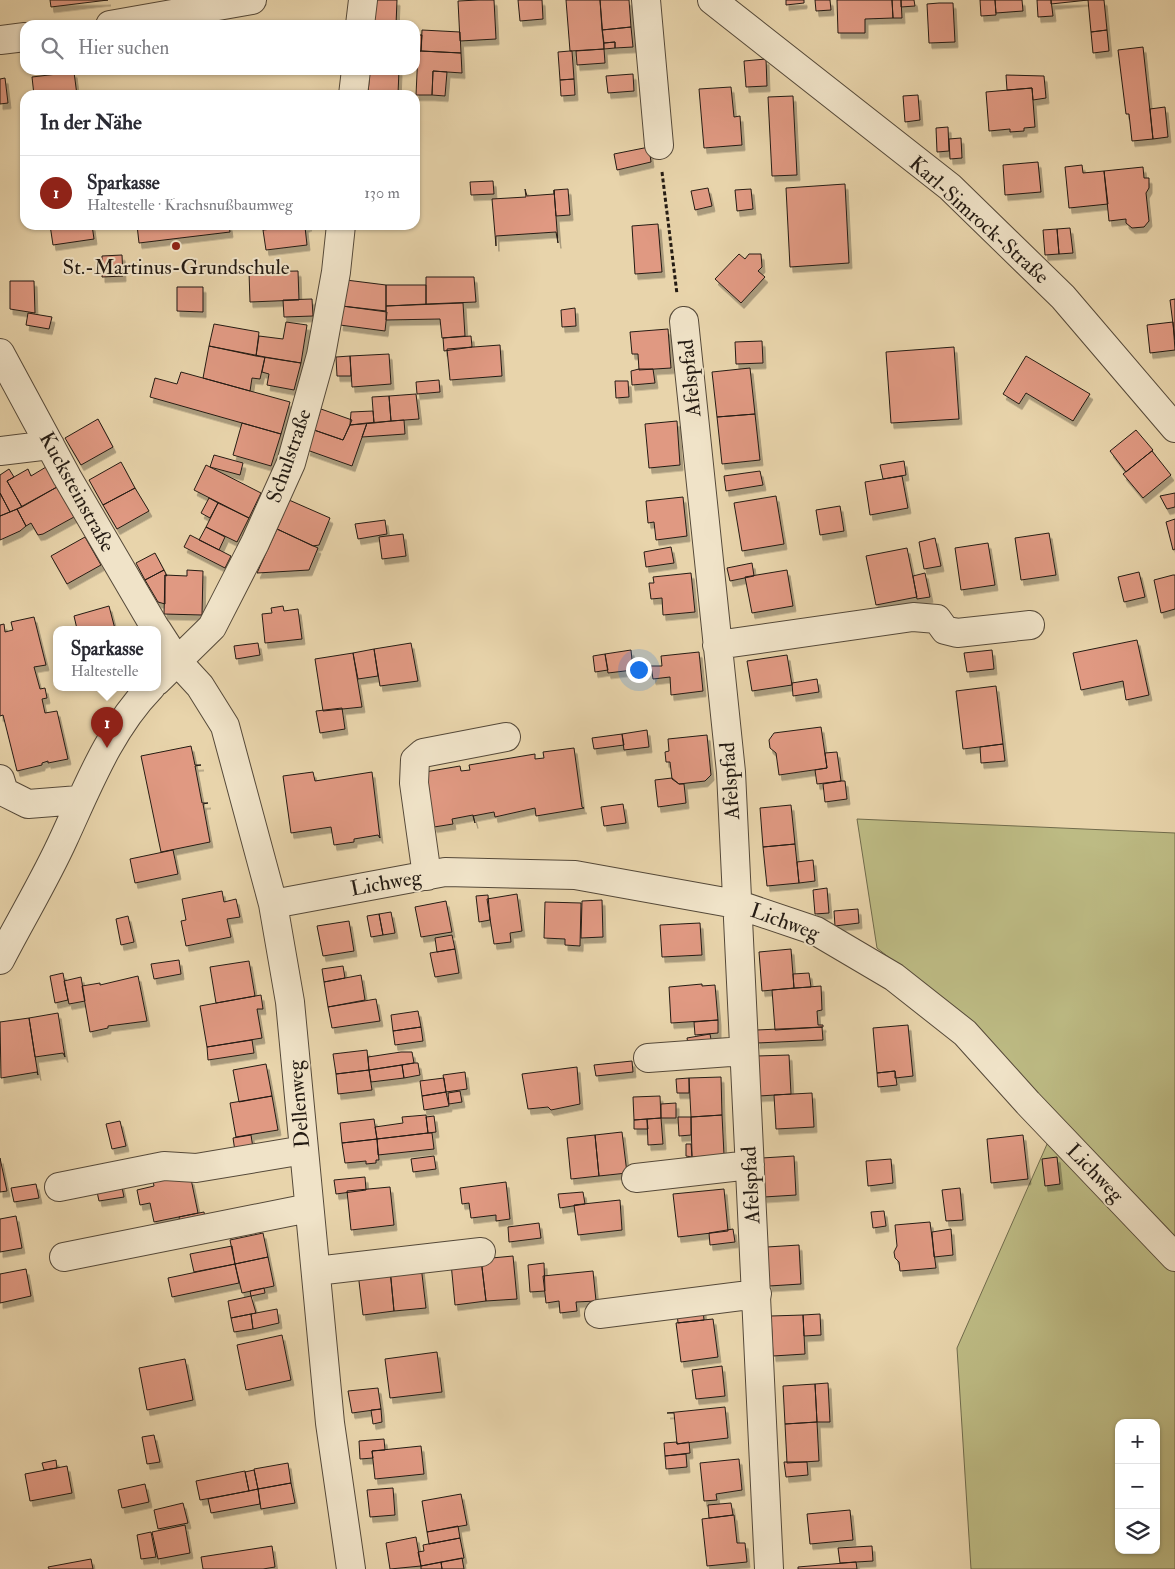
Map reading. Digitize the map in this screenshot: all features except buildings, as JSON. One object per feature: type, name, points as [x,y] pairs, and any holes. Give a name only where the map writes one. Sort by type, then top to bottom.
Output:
[{"type":"street","points":[[138,20],[252,0]]},
{"type":"street","points":[[361,20],[363,0]]},
{"type":"street","points":[[646,0],[659,145]]},
{"type":"street","name":"Karl-Simrock-Straße","points":[[712,0],[950,187],[1064,298],[1175,428]]},
{"type":"street","points":[[0,40],[20,38]]},
{"type":"street","points":[[354,90],[355,75]]},
{"type":"street","name":"Schulstraße","points":[[161,677],[212,627],[255,543],[291,463],[321,355],[336,272],[340,230]]},
{"type":"street","name":"Afelspfad","points":[[684,321],[716,645],[731,772],[770,1569]]},
{"type":"street","name":"Kucksteinstraße","points":[[0,353],[50,445],[155,626]]},
{"type":"street","points":[[0,451],[50,445]]},
{"type":"street","points":[[716,645],[913,617],[936,619],[946,630],[957,633],[1030,624]]},
{"type":"street","name":"Kucksteinstraße","points":[[161,636],[177,661]]},
{"type":"street","name":"Dellenweg","points":[[177,661],[200,686],[225,726],[273,904],[290,1002],[330,1423],[351,1569]]},
{"type":"street","points":[[0,960],[64,839],[79,800],[112,738],[148,691]]},
{"type":"street","points":[[427,876],[414,783],[415,760],[423,753],[506,737]]},
{"type":"street","points":[[0,779],[4,792],[28,804],[79,800]]},
{"type":"street","name":"Lichweg","points":[[273,904],[445,872],[575,875],[736,904],[816,931],[894,977],[965,1033],[1028,1104],[1175,1257]]},
{"type":"street","points":[[648,1058],[744,1051]]},
{"type":"street","points":[[59,1187],[164,1166],[196,1168],[304,1150]]},
{"type":"street","points":[[636,1178],[750,1165]]},
{"type":"street","points":[[64,1257],[309,1208]]},
{"type":"street","points":[[316,1271],[481,1252]]},
{"type":"street","points":[[599,1314],[757,1294]]},
{"type":"path","name":"Afelspfad","points":[[659,145],[680,321],[684,321]]},
{"type":"shaded area","points":[[857,819],[1175,833],[1175,1569],[971,1569],[957,1348],[1059,1117],[969,1021],[877,948]]},
{"type":"place","name":"St.-Martinus-Grundschule","points":[[176,246]]},
{"type":"place","name":"Sparkasse","points":[[107,748]]}]
